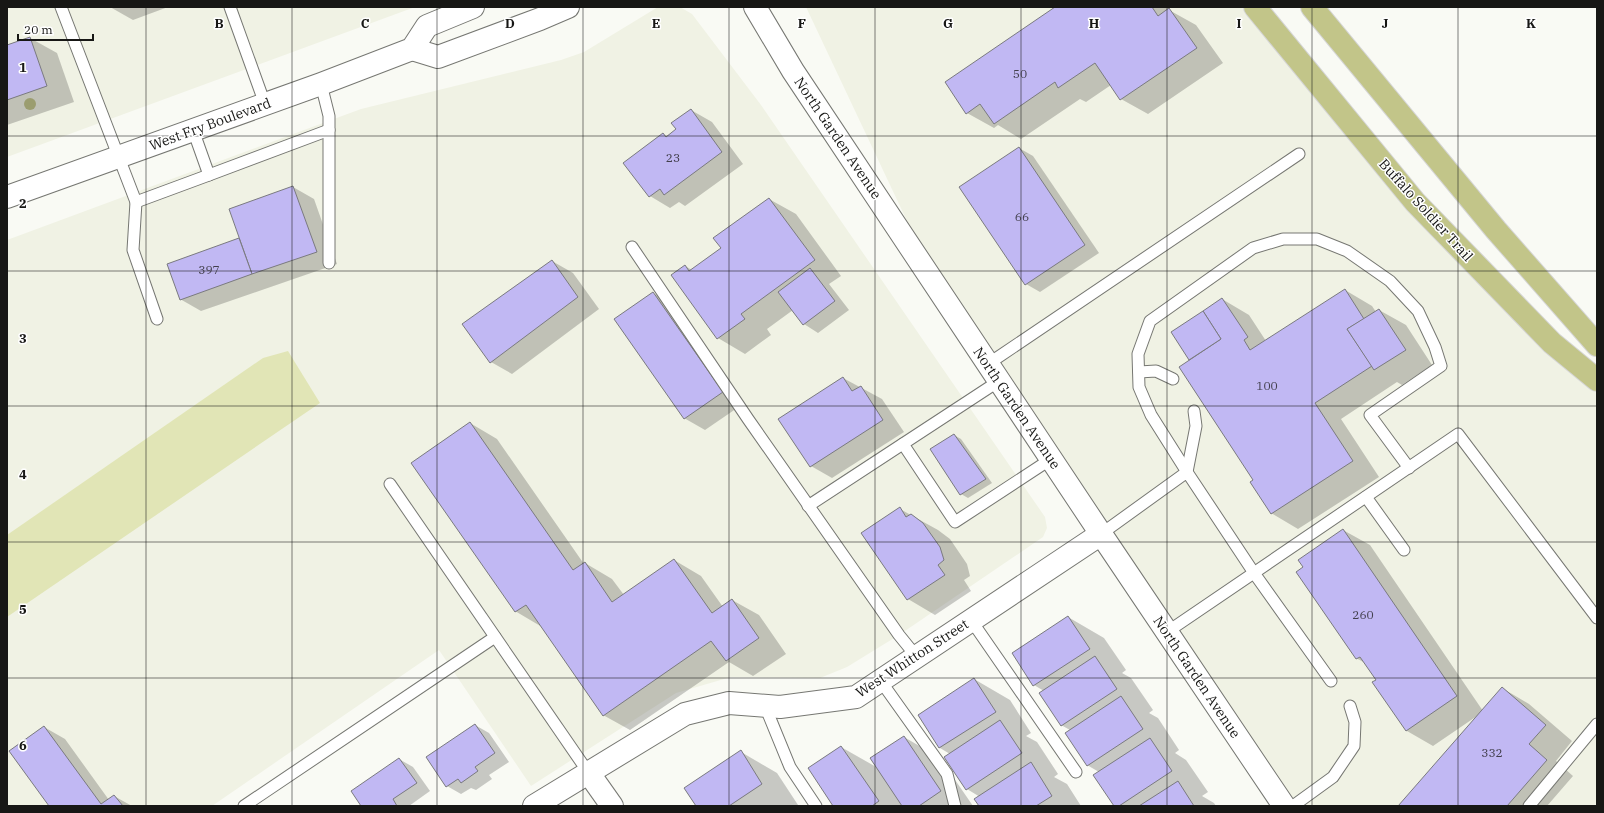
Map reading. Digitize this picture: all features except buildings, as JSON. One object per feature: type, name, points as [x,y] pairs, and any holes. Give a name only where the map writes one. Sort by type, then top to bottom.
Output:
[{"type":"main road","name":"Buffalo Soldier Trail","points":[[1255,7],[1415,202],[1552,343],[1597,380]]},
{"type":"main road","points":[[1312,7],[1496,230],[1597,345]]},
{"type":"street","points":[[473,7],[427,26],[412,49],[438,57],[568,7]]},
{"type":"street","name":"North Garden Avenue","points":[[755,7],[793,71],[1284,806]]},
{"type":"street","name":"West Fry Boulevard","points":[[7,197],[321,84],[412,49]]},
{"type":"street","name":"West Whitton Street","points":[[534,806],[685,714],[729,703],[780,706],[856,697],[1101,534]]},
{"type":"street","points":[[588,772],[612,806]]},
{"type":"lane","points":[[61,7],[136,202],[132,250],[157,319]]},
{"type":"lane","points":[[230,7],[265,104]]},
{"type":"lane","points":[[321,84],[330,116],[329,263]]},
{"type":"lane","points":[[193,130],[209,175]]},
{"type":"lane","points":[[136,202],[329,130]]},
{"type":"lane","points":[[808,506],[903,444],[994,372],[1299,154]]},
{"type":"lane","points":[[1331,680],[1254,573],[1151,415],[1139,386],[1138,354],[1150,321],[1252,248],[1283,239],[1317,239],[1347,251],[1390,281],[1418,312],[1435,347],[1441,366],[1370,415],[1409,468]]},
{"type":"lane","points":[[632,247],[808,506],[898,635],[916,656]]},
{"type":"lane","points":[[1139,372],[1156,371],[1173,379]]},
{"type":"lane","points":[[1101,534],[1187,472],[1196,426],[1194,411]]},
{"type":"lane","points":[[1167,632],[1458,434],[1597,618]]},
{"type":"lane","points":[[903,444],[955,522],[1051,459]]},
{"type":"lane","points":[[390,484],[588,772]]},
{"type":"lane","points":[[1366,497],[1404,550]]},
{"type":"lane","points":[[971,620],[1076,772]]},
{"type":"lane","points":[[244,806],[496,637]]},
{"type":"lane","points":[[880,680],[947,774],[955,806]]},
{"type":"lane","points":[[765,706],[790,767],[816,806]]},
{"type":"lane","points":[[1293,806],[1333,777],[1354,746],[1355,722],[1350,706]]},
{"type":"lane","points":[[1529,806],[1597,724]]},
{"type":"shaded area","points":[[7,7],[415,7],[7,157]]},
{"type":"shaded area","points":[[658,7],[680,7],[692,14],[761,105],[1045,517],[1047,528],[1043,537],[899,635],[847,667],[820,678],[731,677],[676,693],[531,786],[439,650],[212,806],[7,806],[7,240],[361,109],[561,60],[584,52]]},
{"type":"shaded area","points":[[806,7],[1255,7],[1415,202],[1597,380],[1597,806],[1284,806],[941,293]]},
{"type":"green space","points":[[288,351],[320,403],[7,617],[7,535],[263,358]]}]
